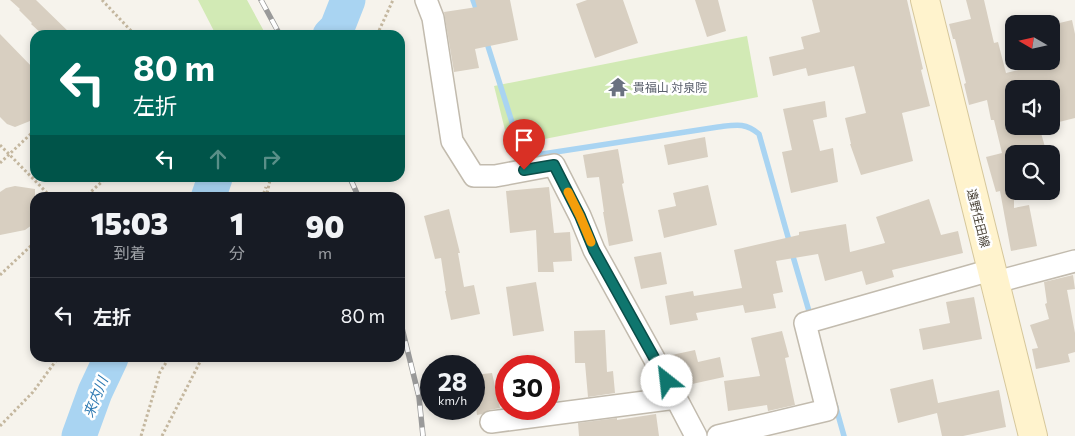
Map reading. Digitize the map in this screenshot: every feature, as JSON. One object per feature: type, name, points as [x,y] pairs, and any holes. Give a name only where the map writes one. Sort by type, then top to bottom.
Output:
[{"type":"main road","name":"遠野住田線","points":[[925,0],[1033,436]]},
{"type":"street","points":[[426,0],[433,18],[452,141],[474,176],[495,176],[554,165],[580,216],[594,250],[696,436]]},
{"type":"street","points":[[718,436],[826,410],[805,323],[994,276],[1075,261]]},
{"type":"street","points":[[491,422],[676,398]]},
{"type":"path","points":[[102,0],[130,30]]},
{"type":"path","points":[[379,30],[393,0]]},
{"type":"path","points":[[0,163],[30,135]]},
{"type":"path","points":[[0,145],[30,176]]},
{"type":"path","points":[[36,182],[46,192]]},
{"type":"path","points":[[91,192],[102,182]]},
{"type":"path","points":[[0,275],[30,247]]},
{"type":"path","points":[[0,426],[33,392],[55,362]]},
{"type":"path","points":[[141,436],[160,372],[166,362]]},
{"type":"path","points":[[162,436],[200,362]]},
{"type":"green space","points":[[198,0],[247,0],[263,30],[213,30]]},
{"type":"green space","points":[[747,36],[758,97],[509,146],[494,86]]},
{"type":"building","points":[[10,0],[36,0],[67,30],[38,30]]},
{"type":"building","points":[[475,0],[510,0],[518,40],[475,49],[479,68],[454,72],[444,12],[477,7]]},
{"type":"building","points":[[587,0],[623,0],[638,43],[595,58],[576,4]]},
{"type":"building","points":[[695,0],[718,0],[726,31],[707,37]]},
{"type":"building","points":[[812,0],[907,0],[930,106],[902,113],[913,161],[861,175],[850,144],[845,118],[866,113],[854,66],[808,76],[806,68],[773,76],[769,57],[804,49],[801,37],[820,32]]},
{"type":"building","points":[[966,0],[984,0],[994,43],[998,42],[1006,73],[1018,70],[1060,70],[1060,23],[1072,20],[1075,34],[1075,118],[1060,122],[1060,80],[1005,80],[1005,135],[1042,135],[1044,145],[1005,145],[1005,200],[1014,200],[1014,208],[1029,205],[1037,246],[1011,251],[1000,191],[996,192],[986,157],[1002,153],[994,120],[991,120],[987,100],[969,105],[964,84],[966,83],[955,39],[953,39],[949,24],[971,19]]},
{"type":"building","points":[[0,34],[30,65],[30,121],[15,127],[7,124],[0,117]]},
{"type":"building","points":[[825,101],[827,117],[813,120],[820,151],[833,148],[838,182],[791,193],[782,152],[792,150],[783,109]]},
{"type":"building","points":[[705,137],[708,157],[668,165],[664,145]]},
{"type":"building","points":[[618,149],[624,183],[622,184],[633,241],[609,246],[599,177],[587,178],[583,155]]},
{"type":"building","points":[[708,185],[717,225],[664,238],[658,210],[676,206],[673,193]]},
{"type":"building","points":[[15,186],[35,189],[35,192],[30,192],[30,226],[25,230],[0,235],[0,192]]},
{"type":"building","points":[[549,187],[554,233],[570,232],[572,261],[553,262],[554,272],[538,272],[536,230],[510,233],[506,191]]},
{"type":"building","points":[[929,199],[941,235],[958,231],[963,253],[892,270],[894,277],[866,285],[862,271],[825,281],[818,254],[776,261],[783,292],[773,294],[776,308],[745,313],[743,305],[696,313],[698,320],[670,325],[665,296],[693,291],[694,296],[742,288],[734,250],[799,235],[799,232],[846,224],[850,252],[885,243],[876,217]]},
{"type":"building","points":[[449,209],[460,253],[458,253],[464,287],[474,285],[480,314],[451,320],[441,258],[435,259],[424,216]]},
{"type":"building","points":[[661,252],[667,284],[641,289],[634,257]]},
{"type":"building","points":[[1073,275],[1075,289],[1067,290],[1075,333],[1075,352],[1068,354],[1070,362],[1036,369],[1032,349],[1038,348],[1030,325],[1049,319],[1045,304],[1047,303],[1044,282]]},
{"type":"building","points":[[536,282],[544,331],[513,336],[506,287]]},
{"type":"building","points":[[974,297],[982,339],[923,350],[919,329],[950,323],[946,302]]},
{"type":"building","points":[[605,330],[607,372],[613,371],[615,393],[588,397],[585,363],[575,363],[574,331]]},
{"type":"building","points":[[782,331],[789,357],[785,358],[795,405],[768,411],[767,405],[728,411],[724,381],[760,376],[751,338]]},
{"type":"building","points":[[695,350],[698,362],[720,357],[724,377],[692,384],[689,369],[676,372],[667,356]]},
{"type":"building","points":[[492,373],[495,386],[495,409],[485,412],[485,374]]},
{"type":"building","points":[[933,379],[938,403],[999,390],[1006,427],[963,436],[942,436],[937,413],[898,423],[890,389]]},
{"type":"building","points":[[656,414],[659,436],[579,436],[578,423]]},
{"type":"waterway","name":"来内川","points":[[335,30],[348,0]]},
{"type":"waterway","points":[[473,0],[478,14]]},
{"type":"waterway","points":[[486,40],[523,157],[718,127],[744,126],[759,134],[790,244]]},
{"type":"waterway","name":"来内川","points":[[210,192],[214,182]]},
{"type":"waterway","points":[[792,253],[811,318]]},
{"type":"waterway","name":"来内川","points":[[79,436],[95,392],[109,362]]},
{"type":"waterway","points":[[835,404],[844,436]]},
{"type":"railway","points":[[261,0],[277,30]]},
{"type":"railway","points":[[352,182],[356,192]]},
{"type":"railway","points":[[405,340],[419,397],[423,436]]},
{"type":"slow traffic","points":[[568,192],[591,242]]},
{"type":"place","name":"貴福山 対泉院","points":[[618,87]]},
{"type":"route","points":[[524,170],[554,165],[580,216],[594,250],[667,381]]}]
